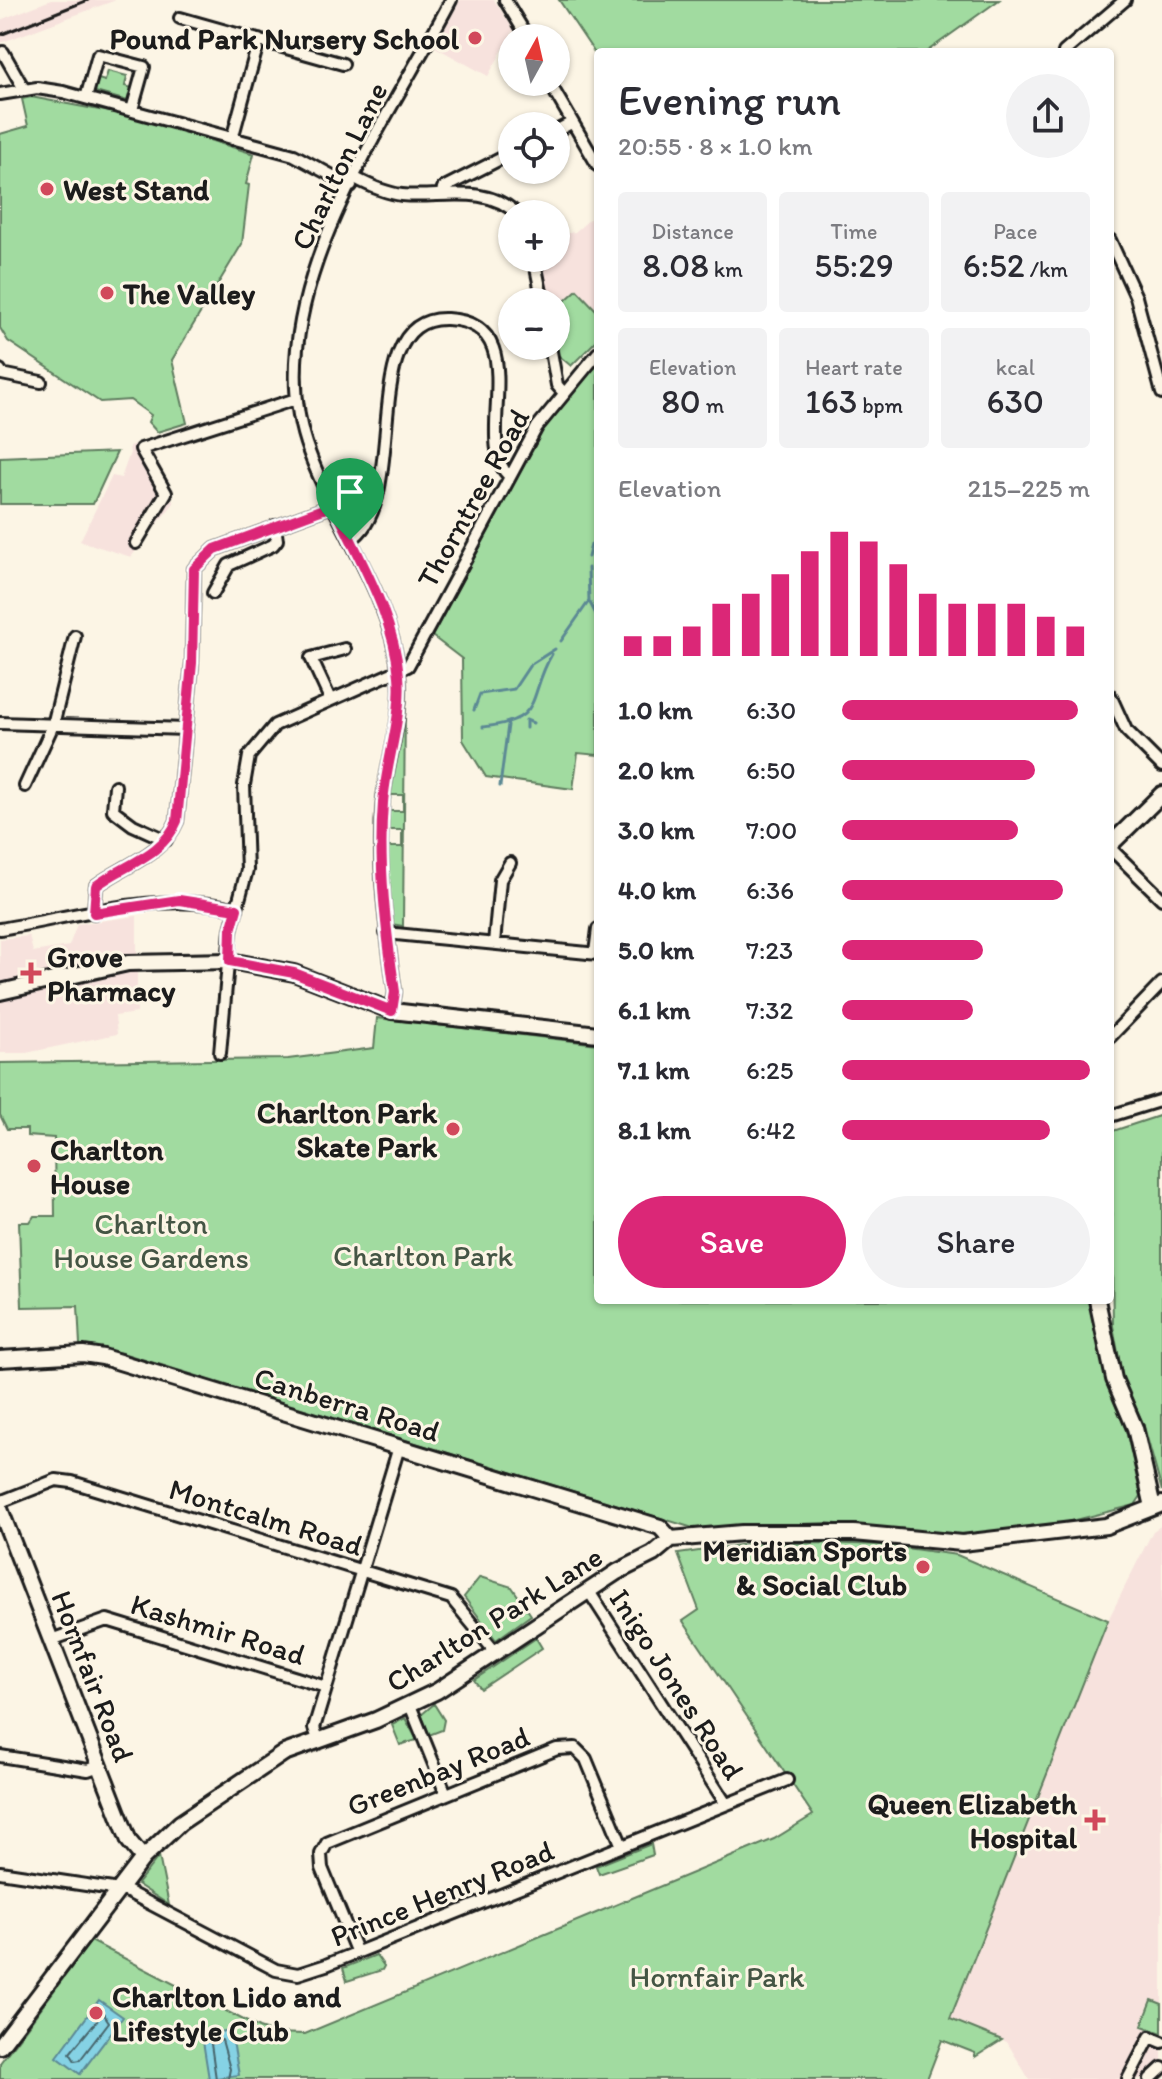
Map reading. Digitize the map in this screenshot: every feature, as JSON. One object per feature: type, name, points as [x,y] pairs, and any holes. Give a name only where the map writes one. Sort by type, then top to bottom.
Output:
[{"type":"street","name":"Charlton Lane","points":[[392,1011],[395,992],[386,933],[381,855],[383,802],[400,692],[399,672],[386,617],[309,453],[296,399],[297,336],[319,255],[353,182],[451,0]]},
{"type":"street","points":[[505,0],[520,24]]},
{"type":"street","points":[[1069,48],[1125,0]]},
{"type":"street","points":[[180,18],[343,64]]},
{"type":"street","points":[[232,139],[259,40]]},
{"type":"street","points":[[3,52],[24,89]]},
{"type":"street","points":[[86,98],[98,55],[144,67],[132,110]]},
{"type":"street","points":[[0,94],[24,89],[50,89],[294,155],[353,182],[404,195],[442,193],[498,202]]},
{"type":"street","points":[[557,96],[594,160]]},
{"type":"street","points":[[442,193],[443,188],[498,160]]},
{"type":"street","points":[[1114,249],[1136,297],[1162,393]]},
{"type":"street","points":[[350,540],[367,523],[376,491],[397,352],[407,336],[425,323],[444,319],[465,323],[481,334],[493,350],[499,381],[496,447],[503,471],[509,476]]},
{"type":"street","name":"Thorntree Road","points":[[399,672],[415,657],[537,427],[594,357]]},
{"type":"street","points":[[553,360],[557,385],[563,392]]},
{"type":"street","points":[[0,370],[2,374],[41,382]]},
{"type":"street","points":[[136,543],[166,493],[141,449],[296,399]]},
{"type":"street","points":[[94,913],[96,886],[151,853],[174,831],[179,813],[186,729],[194,569],[215,549],[334,505]]},
{"type":"street","points":[[213,593],[229,565],[273,545],[277,540],[275,526]]},
{"type":"street","points":[[25,786],[53,725],[75,636]]},
{"type":"street","points":[[330,699],[311,658],[345,649]]},
{"type":"street","points":[[220,1053],[231,930],[247,870],[244,785],[249,756],[275,725],[399,672]]},
{"type":"street","points":[[1114,704],[1126,730],[1162,766]]},
{"type":"street","points":[[0,723],[186,729]]},
{"type":"street","points":[[115,786],[108,813],[166,840]]},
{"type":"street","points":[[1114,843],[1162,794]]},
{"type":"street","points":[[1114,851],[1162,899]]},
{"type":"street","points":[[494,943],[500,880],[510,863]]},
{"type":"street","points":[[0,929],[179,900],[237,909]]},
{"type":"street","points":[[386,933],[594,954]]},
{"type":"street","points":[[0,992],[128,963],[230,961],[285,970],[392,1011],[594,1034]]},
{"type":"street","points":[[1114,1033],[1162,983]]},
{"type":"street","points":[[1114,1115],[1162,1100]]},
{"type":"street","points":[[671,1539],[821,1533],[888,1535],[962,1543],[1111,1525],[1123,1517],[1157,1505],[1135,1428],[1114,1379],[1098,1304]]},
{"type":"street","name":"Canberra Road","points":[[0,1359],[83,1354],[103,1357],[660,1527],[671,1539]]},
{"type":"street","points":[[318,1739],[314,1728],[399,1447]]},
{"type":"street","name":"Montcalm Road","points":[[0,1502],[63,1480],[451,1598],[496,1653]]},
{"type":"street","name":"Hornfair Road","points":[[0,1509],[129,1841],[143,1858]]},
{"type":"street","name":"Charlton Park Lane","points":[[0,2046],[143,1858],[201,1808],[284,1753],[410,1705],[496,1653],[588,1590],[653,1554],[671,1539]]},
{"type":"street","name":"Inigo Jones Road","points":[[588,1590],[726,1804]]},
{"type":"street","name":"Kashmir Road","points":[[51,1640],[107,1620],[326,1687]]},
{"type":"street","points":[[410,1705],[446,1794]]},
{"type":"street","name":"Greenbay Road","points":[[357,1953],[322,1868],[323,1848],[333,1840],[557,1749],[575,1748],[586,1759],[622,1846]]},
{"type":"street","points":[[0,1756],[88,1770],[99,1766]]},
{"type":"street","name":"Prince Henry Road","points":[[0,1872],[119,1889],[276,1970],[310,1972],[787,1780]]},
{"type":"street","points":[[1128,2079],[1150,2037],[1162,2042]]},
{"type":"street","points":[[1150,2079],[1162,2068]]},
{"type":"shaded area","points":[[51,0],[116,0],[0,43],[0,20]]},
{"type":"shaded area","name":"Pound Park Nursery School","points":[[460,0],[494,0],[510,24],[498,24],[498,58],[488,76],[435,47]]},
{"type":"shaded area","points":[[594,215],[594,343],[571,366],[564,360],[570,360],[570,288],[547,288],[544,272],[570,272],[570,233]]},
{"type":"shaded area","points":[[142,442],[174,503],[131,557],[80,541],[112,476],[121,478],[130,453],[129,446]]},
{"type":"shaded area","points":[[137,916],[137,1013],[115,1016],[117,1034],[26,1053],[0,1053],[0,939],[29,936],[33,952],[69,946],[77,924]]},
{"type":"shaded area","name":"Queen Elizabeth Hospital","points":[[1162,1525],[1162,2060],[1141,2079],[1029,2079],[1007,2042],[949,2019],[1108,1620],[1153,1531]]},
{"type":"green space","points":[[559,0],[999,0],[932,48],[594,48],[594,52]]},
{"type":"green space","points":[[108,71],[127,76],[125,86],[135,89],[131,102],[92,91],[95,78],[105,81]]},
{"type":"green space","name":"The Valley","points":[[31,97],[136,117],[254,154],[246,184],[249,185],[242,244],[172,360],[187,423],[157,432],[148,422],[151,415],[130,400],[100,402],[8,341],[0,328],[0,134],[28,126],[22,99]]},
{"type":"green space","points":[[577,290],[594,308],[594,343],[571,366],[564,360],[570,360],[570,296]]},
{"type":"green space","points":[[594,369],[594,755],[578,753],[573,789],[486,777],[463,740],[462,659],[432,636],[557,404]]},
{"type":"green space","points":[[117,452],[93,504],[0,504],[0,457]]},
{"type":"green space","points":[[402,706],[405,706],[403,926],[391,924],[386,847],[402,847],[402,830],[386,830],[387,811],[403,811],[403,795],[388,795]]},
{"type":"green space","name":"Charlton Park","points":[[377,1018],[594,1044],[594,1304],[1090,1304],[1108,1387],[1126,1430],[1141,1496],[1135,1505],[1064,1523],[965,1535],[826,1523],[693,1528],[122,1353],[80,1345],[78,1306],[22,1307],[19,1222],[30,1222],[34,1216],[55,1216],[54,1138],[27,1136],[27,1129],[7,1129],[0,1115],[0,1063],[288,1059],[374,1048]]},
{"type":"green space","points":[[1162,1115],[1162,1491],[1143,1423],[1123,1380],[1113,1326],[1114,1131]]},
{"type":"green space","name":"Hornfair Park","points":[[747,1544],[884,1545],[957,1555],[1108,1620],[950,2019],[1002,2040],[975,2057],[975,2053],[942,2040],[927,2079],[0,2079],[0,2063],[91,1941],[259,2028],[274,2033],[305,2034],[774,1839],[813,1815],[683,1621],[699,1610],[678,1554]]},
{"type":"green space","points":[[480,1577],[512,1587],[531,1615],[496,1640],[464,1597]]},
{"type":"green space","points":[[536,1638],[542,1648],[481,1689],[474,1680]]},
{"type":"green space","points":[[434,1704],[444,1720],[442,1730],[429,1735],[421,1715]]},
{"type":"green space","points":[[405,1718],[417,1740],[400,1745],[392,1725]]},
{"type":"green space","points":[[651,1844],[653,1855],[599,1874],[596,1866]]},
{"type":"green space","points":[[159,1856],[169,1905],[137,1884]]},
{"type":"green space","points":[[376,1955],[384,1966],[382,1970],[347,1981],[343,1968]]},
{"type":"green space","points":[[1152,2000],[1162,2004],[1162,2033],[1142,2026]]},
{"type":"water","points":[[99,2000],[123,2017],[80,2074],[57,2057]]},
{"type":"water","points":[[231,2030],[239,2075],[209,2079],[202,2035]]},
{"type":"waterway","points":[[588,557],[594,542]]},
{"type":"waterway","points":[[561,641],[589,601],[588,568]]},
{"type":"waterway","points":[[589,601],[594,610]]},
{"type":"waterway","points":[[474,710],[480,694],[514,689],[530,665],[555,649]]},
{"type":"waterway","points":[[483,727],[503,724],[526,713],[552,654]]},
{"type":"waterway","points":[[526,728],[526,720],[533,723]]},
{"type":"waterway","points":[[500,786],[508,725]]},
{"type":"railway","points":[[0,35],[88,0]]},
{"type":"place","name":"Pound Park Nursery School","points":[[475,38]]},
{"type":"place","name":"West Stand","points":[[47,189]]},
{"type":"place","name":"The Valley","points":[[107,293]]},
{"type":"place","name":"Grove Pharmacy","points":[[31,973]]},
{"type":"place","name":"Charlton Park Skate Park","points":[[453,1129]]},
{"type":"place","name":"Charlton House","points":[[34,1166]]},
{"type":"place","name":"Meridian Sports & Social Club","points":[[923,1567]]},
{"type":"place","name":"Queen Elizabeth Hospital","points":[[1095,1820]]},
{"type":"place","name":"Charlton Lido and Lifestyle Club","points":[[96,2013]]},
{"type":"route","points":[[334,505],[350,540],[386,617],[399,672],[400,692],[383,802],[381,855],[386,933],[395,992],[392,1011],[294,973],[230,961],[231,930],[237,909],[179,900],[94,913],[92,901],[96,886],[151,853],[174,831],[179,813],[192,663],[191,578],[198,561],[215,549],[334,505]]},
{"type":"park label","name":"Charlton House Gardens","points":[[151,1240]]}]
